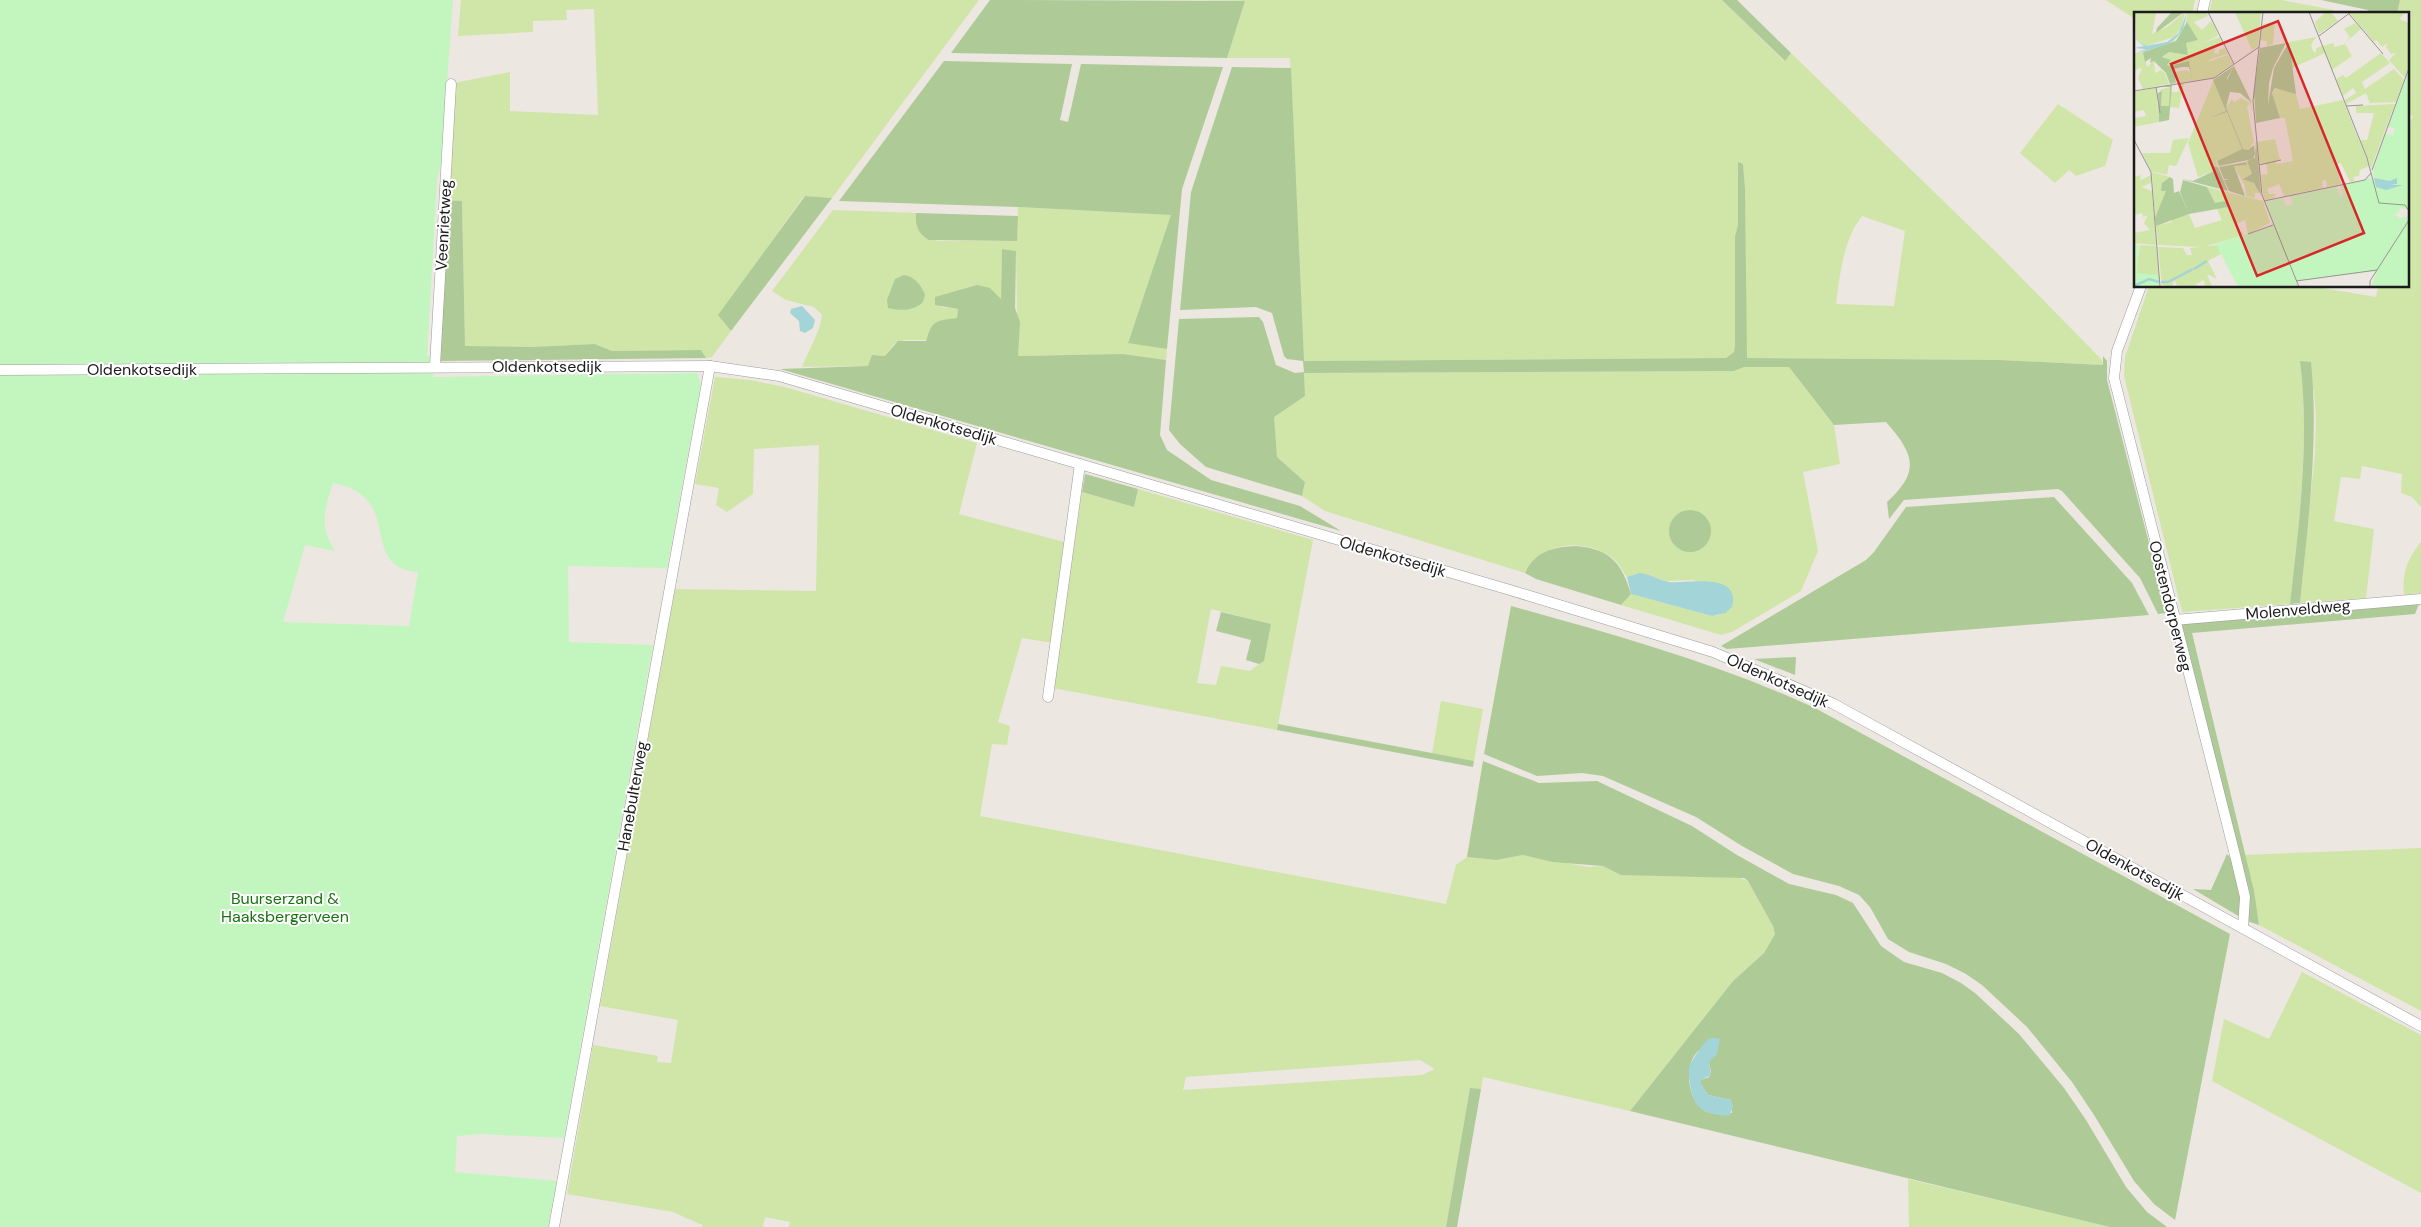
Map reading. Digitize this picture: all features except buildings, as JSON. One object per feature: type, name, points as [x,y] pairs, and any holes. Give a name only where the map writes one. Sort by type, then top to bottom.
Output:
[{"type":"street","name":"Veenrietweg","points":[[435,366],[451,84]]},
{"type":"street","name":"Oostendorperweg","points":[[2140,288],[2117,352],[2114,378],[2245,897],[2243,928]]},
{"type":"street","name":"Oldenkotsedijk","points":[[0,370],[435,366],[710,366],[778,376],[1510,590],[1738,661],[1832,703],[2421,1026]]},
{"type":"street","name":"Hanebulterweg","points":[[554,1227],[710,366]]},
{"type":"street","points":[[1048,697],[1080,464]]},
{"type":"street","name":"Molenveldweg","points":[[2174,620],[2421,599]]},
{"type":"green space","name":"Buurserzand & Haaksbergerveen","points":[[0,0],[453,0],[441,163],[437,181],[427,356],[434,356],[433,377],[697,373],[701,384],[667,568],[568,566],[569,642],[653,645],[564,1138],[481,1134],[457,1136],[455,1172],[557,1181],[548,1227],[0,1227]],"holes":[[[333,483],[355,491],[369,502],[376,516],[383,545],[389,558],[400,567],[418,572],[409,626],[283,622],[305,545],[335,551],[325,525],[325,510]]]},
{"type":"green space","points":[[461,0],[979,0],[832,198],[804,196],[719,315],[731,331],[712,357],[706,358],[701,350],[612,351],[595,344],[531,347],[465,347],[462,201],[447,200],[454,83],[510,72],[510,111],[598,115],[594,9],[566,10],[567,20],[533,21],[533,32],[458,36]]},
{"type":"green space","points":[[990,0],[1245,1],[1227,58],[951,53]]},
{"type":"green space","points":[[1203,0],[1722,0],[1784,61],[1791,53],[2001,257],[2102,360],[2103,365],[2000,360],[1746,358],[1745,189],[1743,164],[1738,162],[1738,225],[1735,236],[1735,345],[1734,352],[1726,358],[1303,361],[1290,58],[1227,58],[1245,1]],"holes":[[[1862,216],[1905,231],[1894,306],[1836,304],[1846,247]]]},
{"type":"green space","points":[[1722,0],[1737,0],[1791,53],[1785,61]]},
{"type":"green space","points":[[2106,0],[2195,0],[2192,12],[2134,12],[2134,18]]},
{"type":"green space","points":[[2212,0],[2281,0],[2334,10],[2334,12],[2209,12]]},
{"type":"green space","points":[[2321,0],[2400,0],[2397,12],[2369,12],[2368,10]]},
{"type":"green space","points":[[2400,0],[2421,0],[2421,507],[2412,497],[2401,493],[2402,474],[2362,466],[2360,479],[2341,477],[2334,521],[2374,529],[2366,598],[2300,603],[2315,453],[2316,418],[2314,391],[2300,362],[2303,392],[2304,453],[2300,513],[2290,604],[2182,612],[2124,376],[2125,357],[2148,288],[2323,288],[2376,297],[2378,288],[2408,288],[2408,126],[2413,116],[2408,114],[2408,12],[2397,12]]},
{"type":"green space","points":[[944,61],[1072,64],[1060,120],[1068,122],[1081,64],[1223,67],[1182,189],[1167,349],[1128,343],[1171,215],[1018,207],[839,201]]},
{"type":"green space","points":[[1232,67],[1291,68],[1304,361],[1726,358],[1734,352],[1735,345],[1735,236],[1738,225],[1738,162],[1743,164],[1745,189],[1747,358],[2000,360],[2103,365],[2103,356],[2107,361],[2107,380],[2167,613],[2158,614],[2140,578],[2062,491],[2058,489],[1904,500],[1889,519],[1887,502],[1898,491],[1909,472],[1910,462],[1903,444],[1886,422],[1834,425],[1789,367],[1744,367],[1734,371],[1304,373],[1305,396],[1274,417],[1277,457],[1305,482],[1302,496],[1206,467],[1180,444],[1169,430],[1179,319],[1259,317],[1263,322],[1276,365],[1295,373],[1304,372],[1303,361],[1287,359],[1284,356],[1272,313],[1256,307],[1180,310],[1191,192]]},
{"type":"green space","points":[[2058,104],[2113,140],[2105,166],[2076,176],[2069,170],[2055,183],[2020,153]]},
{"type":"green space","points":[[805,196],[832,198],[731,331],[718,315]]},
{"type":"green space","points":[[447,200],[462,201],[465,346],[531,347],[595,344],[612,351],[701,350],[706,358],[438,361]]},
{"type":"green space","points":[[1018,207],[1172,215],[1128,342],[1167,349],[1166,360],[1123,354],[1018,356],[1016,251],[1002,249],[1001,300],[990,288],[940,307],[958,309],[957,319],[945,320],[933,326],[926,340],[904,340],[894,344],[885,356],[875,355],[868,366],[802,367],[817,335],[822,315],[814,307],[786,300],[772,291],[833,210],[916,213],[916,220],[936,241],[1017,241]]},
{"type":"green space","points":[[916,213],[1018,216],[1017,241],[929,240],[918,229]]},
{"type":"green space","points":[[1002,249],[1016,251],[1015,308],[1020,322],[1018,356],[1123,354],[1166,360],[1160,435],[1167,450],[1211,480],[1300,506],[1341,531],[780,369],[868,366],[872,355],[885,356],[898,341],[926,341],[936,322],[957,318],[958,309],[935,305],[935,297],[977,285],[990,288],[1001,299]]},
{"type":"green space","points":[[904,275],[919,285],[925,295],[923,302],[907,310],[888,308],[887,300],[895,279]]},
{"type":"green space","points":[[2300,361],[2311,362],[2314,422],[2313,452],[2300,603],[2290,604],[2300,513],[2304,452],[2303,391]]},
{"type":"green space","points":[[1744,367],[1789,367],[1834,425],[1840,464],[1803,472],[1818,551],[1801,591],[1732,632],[1721,635],[1621,605],[1631,594],[1716,616],[1727,611],[1733,602],[1729,590],[1692,580],[1666,581],[1639,573],[1627,577],[1616,561],[1606,553],[1580,546],[1554,548],[1532,562],[1525,573],[1325,511],[1302,496],[1305,482],[1277,457],[1273,416],[1305,396],[1304,373],[1734,371]]},
{"type":"green space","points":[[715,377],[750,380],[785,387],[977,443],[959,514],[1068,543],[1053,643],[1022,638],[998,722],[1010,726],[1007,745],[992,744],[980,816],[1446,904],[1456,865],[1467,857],[1496,860],[1523,855],[1588,867],[1603,866],[1622,875],[1734,876],[1748,881],[1773,926],[1775,934],[1764,953],[1733,981],[1630,1111],[1483,1077],[1481,1089],[1470,1088],[1446,1227],[789,1227],[790,1222],[765,1217],[763,1227],[702,1227],[702,1225],[673,1212],[567,1194],[593,1045],[658,1056],[657,1062],[671,1063],[678,1020],[600,1006],[675,589],[816,591],[819,445],[754,449],[753,494],[727,512],[716,505],[719,488],[695,484]],"holes":[[[1420,1060],[1435,1069],[1422,1075],[1183,1090],[1186,1077]]]},
{"type":"green space","points":[[1085,474],[1138,489],[1134,507],[1082,492]]},
{"type":"green space","points":[[1138,489],[1313,540],[1277,730],[1053,688],[1082,492],[1134,507]],"holes":[[[1211,609],[1271,624],[1263,661],[1250,671],[1221,666],[1216,685],[1197,683]]]},
{"type":"green space","points":[[2054,497],[2132,583],[2149,615],[1727,649],[1721,646],[1866,560],[1874,552],[1906,507]]},
{"type":"green space","points":[[1686,510],[1694,510],[1705,516],[1711,531],[1705,546],[1694,552],[1686,552],[1675,546],[1669,535],[1669,527],[1675,516]]},
{"type":"green space","points":[[2421,542],[2421,593],[2404,595],[2406,567],[2412,554]]},
{"type":"green space","points":[[1576,546],[1598,550],[1606,554],[1618,566],[1623,573],[1631,594],[1621,605],[1536,579],[1525,573],[1539,555],[1552,549]]},
{"type":"green space","points":[[2419,604],[2415,614],[2192,633],[2254,891],[2259,925],[2247,921],[2180,623]]},
{"type":"green space","points":[[1511,606],[1665,651],[1741,677],[1815,708],[2230,934],[2175,1220],[2154,1204],[2134,1181],[2072,1082],[2027,1027],[1982,985],[1966,974],[1946,964],[1909,952],[1888,939],[1870,907],[1859,895],[1839,886],[1793,874],[1742,846],[1696,817],[1603,776],[1582,773],[1537,776],[1484,754]]},
{"type":"green space","points":[[1221,612],[1271,624],[1264,661],[1259,664],[1246,660],[1251,640],[1216,631]]},
{"type":"green space","points":[[1796,657],[1795,675],[1754,659]]},
{"type":"green space","points":[[1441,701],[1483,709],[1474,761],[1432,754]]},
{"type":"green space","points":[[1278,724],[1474,761],[1473,767],[1277,730]]},
{"type":"green space","points":[[1483,761],[1539,783],[1597,781],[1692,826],[1737,855],[1789,884],[1836,895],[1853,903],[1881,946],[1904,962],[1942,973],[1961,983],[1975,993],[2019,1034],[2064,1088],[2086,1120],[2126,1187],[2147,1212],[2167,1227],[2110,1227],[1630,1111],[1733,981],[1764,953],[1775,934],[1773,926],[1748,881],[1744,878],[1621,875],[1603,866],[1553,862],[1523,855],[1496,860],[1467,857]],"holes":[[[1717,1046],[1709,1062],[1711,1072],[1709,1077],[1701,1080],[1701,1084],[1708,1095],[1731,1100],[1732,1113],[1718,1114],[1705,1111],[1694,1099],[1689,1081],[1691,1062],[1701,1049]]]},
{"type":"green space","points":[[2421,848],[2421,1011],[2259,925],[2245,855]]},
{"type":"green space","points":[[2227,854],[2236,868],[2240,884],[2240,917],[2193,889],[2211,890]]},
{"type":"green space","points":[[2302,972],[2421,1035],[2421,1193],[2212,1081],[2224,1019],[2269,1039]]},
{"type":"green space","points":[[1470,1088],[1481,1089],[1457,1227],[1446,1227]]},
{"type":"green space","points":[[1908,1179],[2110,1227],[1909,1227]]},
{"type":"water","points":[[802,306],[815,320],[813,328],[805,333],[800,331],[799,321],[790,313],[791,309]]},
{"type":"water","points":[[1639,573],[1669,582],[1699,581],[1721,584],[1729,588],[1733,596],[1732,607],[1725,613],[1712,616],[1631,594],[1627,577]]},
{"type":"water","points":[[1716,1038],[1720,1039],[1717,1054],[1709,1062],[1711,1075],[1701,1080],[1701,1084],[1708,1095],[1731,1100],[1733,1106],[1729,1116],[1712,1114],[1700,1108],[1693,1097],[1690,1087],[1690,1065],[1706,1041]]}]
